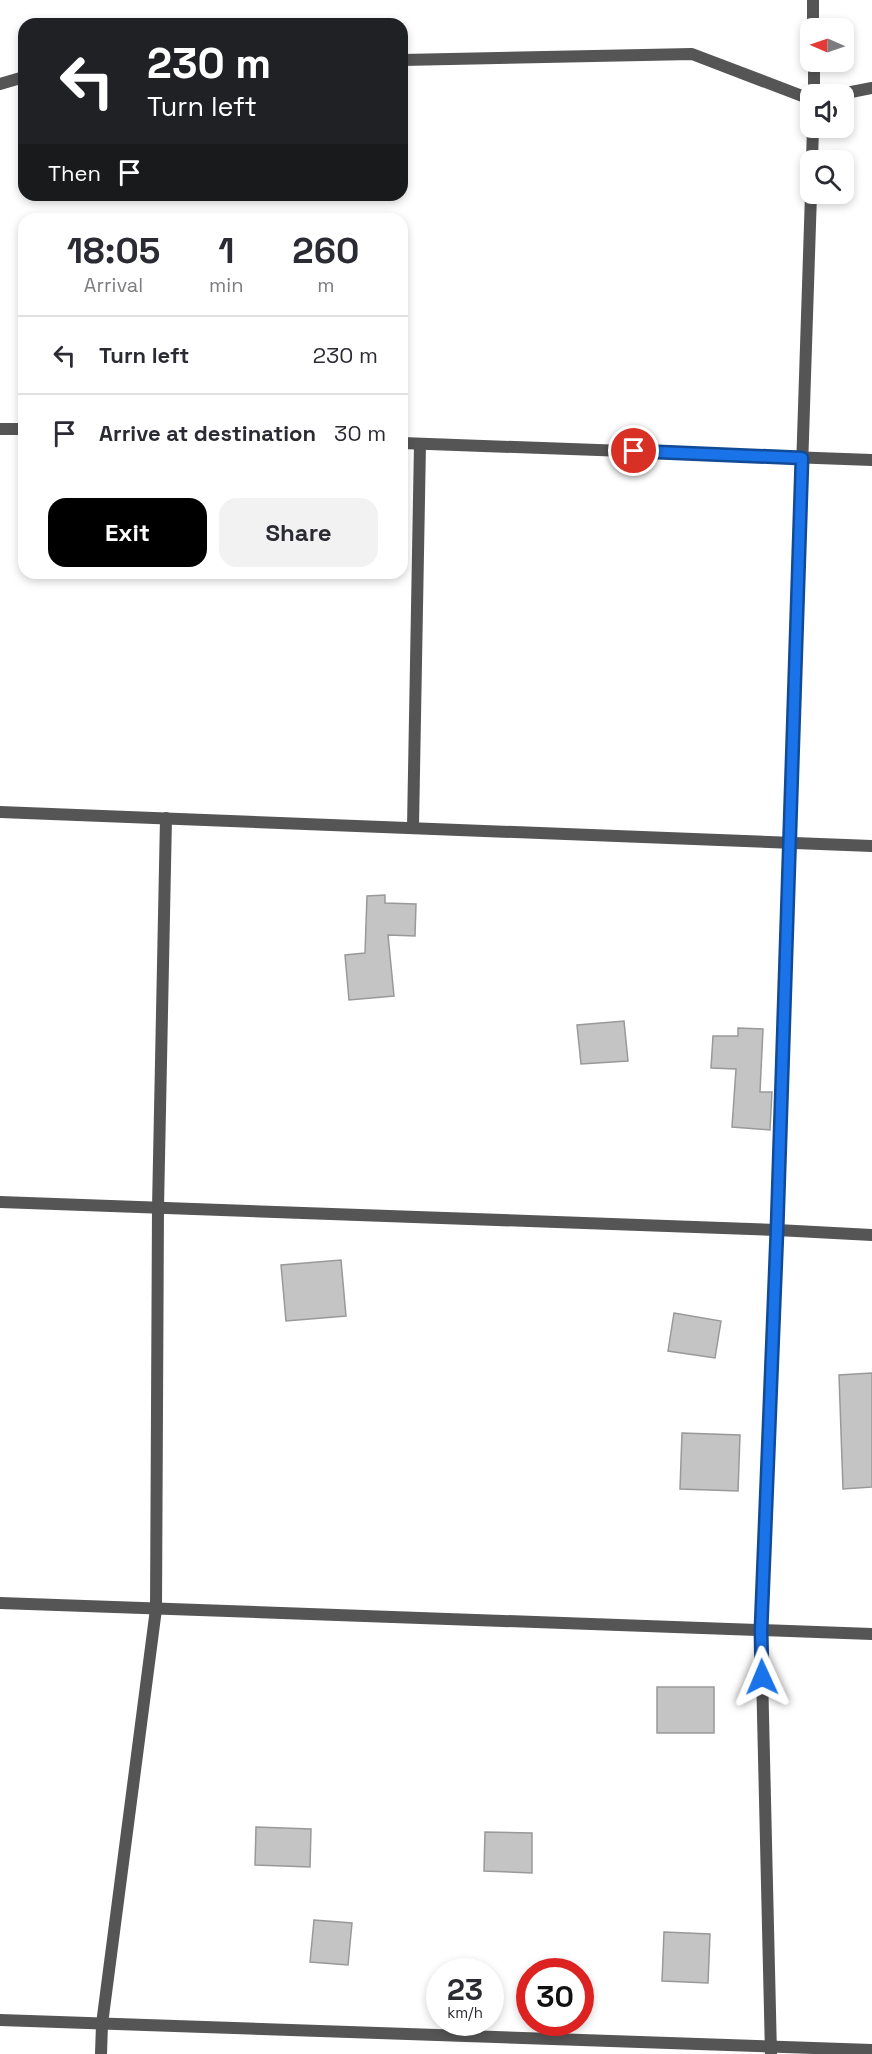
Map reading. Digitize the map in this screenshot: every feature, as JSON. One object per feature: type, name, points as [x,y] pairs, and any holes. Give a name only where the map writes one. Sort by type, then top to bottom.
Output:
[{"type":"street","points":[[813,0],[813,18]]},
{"type":"street","points":[[408,60],[692,54],[800,95]]},
{"type":"street","points":[[0,84],[18,79]]},
{"type":"street","points":[[854,91],[872,88]]},
{"type":"street","points":[[770,2050],[761,1630],[777,1230],[811,204]]},
{"type":"street","points":[[0,429],[18,429]]},
{"type":"street","points":[[408,443],[872,460]]},
{"type":"street","points":[[412,827],[420,444]]},
{"type":"street","points":[[0,812],[872,846]]},
{"type":"street","points":[[101,2054],[102,2024],[156,1609],[158,1208],[166,818]]},
{"type":"street","points":[[0,1202],[777,1230],[872,1236]]},
{"type":"street","points":[[0,1603],[872,1634]]},
{"type":"street","points":[[0,2020],[770,2050],[872,2050]]},
{"type":"building","points":[[385,895],[385,903],[416,904],[415,936],[388,935],[394,996],[349,1000],[345,955],[365,953],[367,896]]},
{"type":"building","points":[[624,1021],[628,1061],[581,1064],[577,1025]]},
{"type":"building","points":[[738,1028],[763,1029],[760,1092],[772,1092],[770,1130],[732,1127],[736,1069],[711,1068],[713,1036],[738,1036]]},
{"type":"building","points":[[341,1260],[346,1316],[286,1321],[281,1265]]},
{"type":"building","points":[[674,1313],[721,1321],[715,1358],[668,1351]]},
{"type":"building","points":[[872,1373],[872,1487],[843,1489],[839,1375]]},
{"type":"building","points":[[682,1433],[740,1435],[738,1491],[680,1489]]},
{"type":"building","points":[[657,1687],[714,1687],[714,1733],[657,1733]]},
{"type":"building","points":[[256,1827],[311,1829],[310,1867],[255,1865]]},
{"type":"building","points":[[485,1832],[532,1833],[532,1873],[484,1871]]},
{"type":"building","points":[[314,1920],[352,1923],[348,1965],[310,1962]]},
{"type":"building","points":[[664,1932],[710,1934],[708,1983],[662,1981]]},
{"type":"route","points":[[634,451],[802,458],[777,1230],[761,1630],[762,1677]]}]
